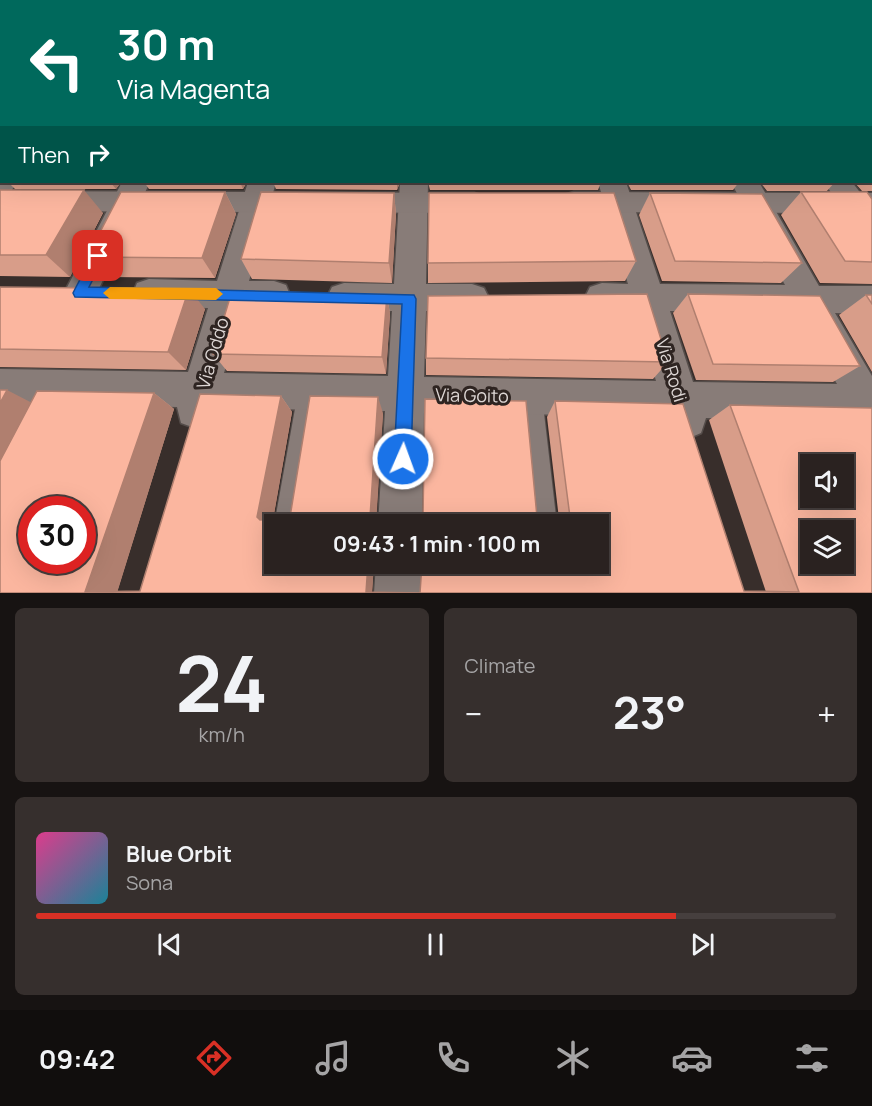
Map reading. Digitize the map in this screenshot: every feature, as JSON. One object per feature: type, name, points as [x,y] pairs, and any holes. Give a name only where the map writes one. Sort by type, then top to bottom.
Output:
[{"type":"street","points":[[80,293],[131,192]]},
{"type":"street","points":[[0,201],[131,192],[414,192],[505,203]]},
{"type":"street","name":"Via Oddo","points":[[185,446],[258,192]]},
{"type":"street","points":[[400,514],[414,192]]},
{"type":"street","points":[[550,202],[616,192],[854,195],[872,231]]},
{"type":"street","name":"Via Rodi","points":[[616,192],[699,456]]},
{"type":"street","points":[[750,192],[870,406]]},
{"type":"street","points":[[46,293],[230,294],[409,299],[501,298]]},
{"type":"street","points":[[570,297],[872,300]]},
{"type":"street","name":"Via Goito","points":[[0,386],[57,397],[202,390],[681,399],[870,406]]},
{"type":"street","points":[[398,593],[399,574]]},
{"type":"lane","points":[[289,514],[309,392]]},
{"type":"lane","points":[[531,396],[543,514]]},
{"type":"building","points":[[0,190],[84,190],[46,255],[0,255]]},
{"type":"building","points":[[121,192],[225,192],[202,258],[87,257]]},
{"type":"building","points":[[261,192],[394,193],[389,263],[241,259]]},
{"type":"building","points":[[801,192],[867,192],[872,199],[872,262],[845,261]]},
{"type":"building","points":[[429,193],[614,193],[636,261],[428,263]]},
{"type":"building","points":[[650,193],[762,194],[802,263],[675,261]]},
{"type":"building","points":[[0,287],[189,289],[168,352],[0,349]]},
{"type":"building","points":[[232,291],[387,295],[382,357],[213,354]]},
{"type":"building","points":[[647,294],[668,362],[426,358],[428,296]]},
{"type":"building","points":[[688,294],[820,296],[860,366],[713,364]]},
{"type":"building","points":[[866,295],[872,295],[872,304]]},
{"type":"building","points":[[0,390],[7,390],[0,403]]},
{"type":"building","points":[[37,391],[154,393],[96,560],[96,496],[18,496],[18,574],[91,574],[85,592],[140,591],[200,394],[281,396],[257,517],[264,520],[264,574],[367,574],[366,592],[420,593],[0,593],[0,461]]},
{"type":"building","points":[[310,396],[378,397],[370,514],[290,514]]},
{"type":"building","points":[[425,399],[526,401],[537,514],[423,514]]},
{"type":"building","points":[[555,401],[683,404],[744,591],[799,592],[730,405],[872,408],[872,593],[420,593],[421,574],[609,574],[609,514],[570,514]]},
{"type":"slow traffic","points":[[110,293],[216,294]]},
{"type":"route","points":[[98,256],[80,293],[409,299],[403,459]]}]
